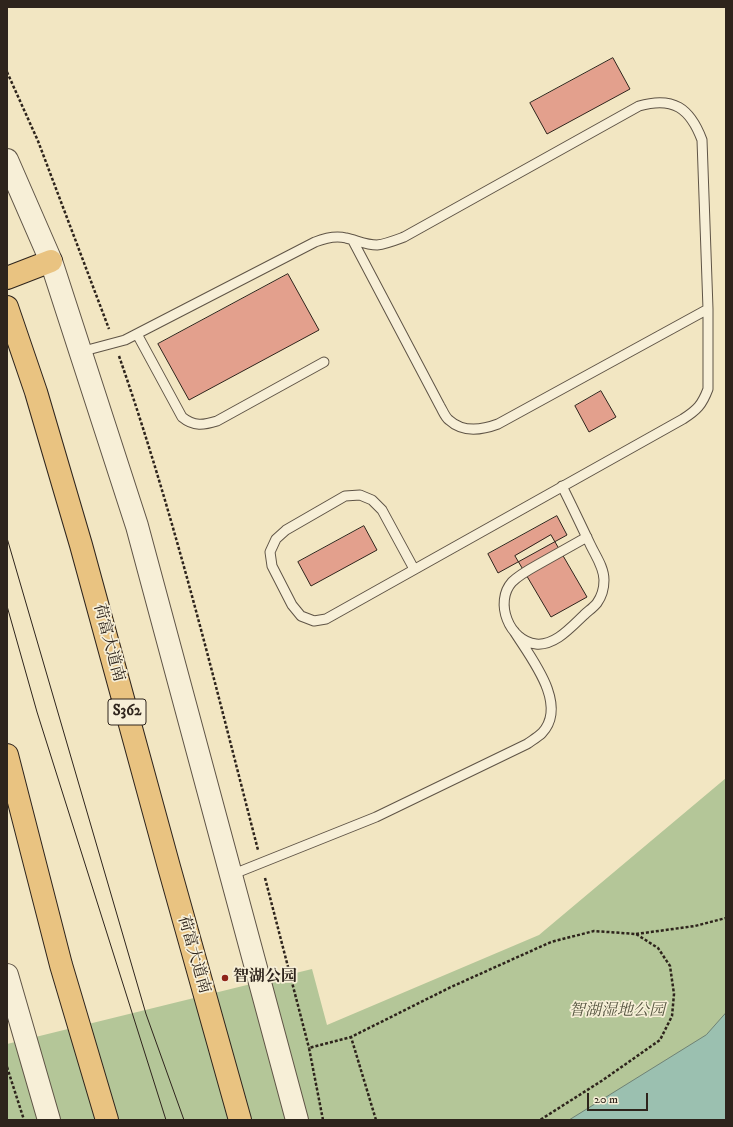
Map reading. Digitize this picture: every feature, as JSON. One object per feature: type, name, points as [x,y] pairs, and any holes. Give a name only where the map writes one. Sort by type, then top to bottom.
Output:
[{"type":"main road","points":[[7,278],[51,261]]},
{"type":"main road","name":"荷富大道南","points":[[7,307],[36,392],[79,537],[240,1120]]},
{"type":"main road","points":[[7,755],[61,965],[106,1120]]},
{"type":"street","points":[[7,160],[51,261],[137,526],[297,1120]]},
{"type":"street","points":[[7,975],[49,1120]]},
{"type":"lane","points":[[80,352],[125,340],[326,237],[346,238],[353,241],[377,245],[392,242],[404,237],[639,106],[651,102],[666,103],[679,107],[690,116],[697,127],[702,140],[708,309],[708,389],[703,401],[696,411],[683,419],[326,619],[314,621],[301,616],[292,605],[272,566],[270,552],[276,539],[286,530],[345,496],[360,495],[372,500],[382,510],[414,569]]},
{"type":"lane","points":[[353,241],[440,406],[449,420],[460,427],[472,430],[487,428],[498,424],[708,309]]},
{"type":"lane","points":[[137,334],[182,417],[189,423],[197,425],[217,421],[324,362]]},
{"type":"lane","points":[[514,631],[524,640],[536,644],[548,642],[562,635],[596,604],[602,593],[604,579],[602,568],[562,486]]},
{"type":"lane","points":[[231,875],[376,817],[527,744],[542,733],[549,720],[552,704],[548,689],[540,673],[506,618],[503,605],[506,592],[512,582],[525,572],[587,537]]},
{"type":"path","points":[[7,72],[38,141],[98,298],[138,411],[168,509],[309,1048],[323,1120]]},
{"type":"path","points":[[309,1048],[351,1037],[451,987],[551,942],[594,931],[636,934],[694,926],[726,918]]},
{"type":"path","points":[[540,1120],[603,1080],[660,1040],[672,1016],[674,994],[670,966],[658,948],[636,934]]},
{"type":"path","points":[[351,1037],[376,1120]]},
{"type":"path","points":[[7,1067],[24,1120]]},
{"type":"green space","name":"智湖湿地公园","points":[[726,778],[726,1120],[7,1120],[7,1044],[312,969],[327,1025],[539,935]]},
{"type":"shaded area","points":[[726,1013],[726,1120],[569,1120],[706,1035]]},
{"type":"building","points":[[613,58],[630,89],[547,134],[530,103]]},
{"type":"building","points":[[288,274],[319,330],[189,400],[158,344]]},
{"type":"building","points":[[601,391],[616,417],[589,432],[575,406]]},
{"type":"building","points":[[557,516],[567,535],[498,573],[488,554]]},
{"type":"building","points":[[364,526],[377,550],[311,586],[298,562]]},
{"type":"building","points":[[551,535],[587,597],[551,617],[515,556]]},
{"type":"tram line","points":[[7,538],[146,1014],[184,1120]]},
{"type":"tram line","points":[[7,606],[37,712],[166,1120]]},
{"type":"place","name":"智湖公园","points":[[225,978]]}]
